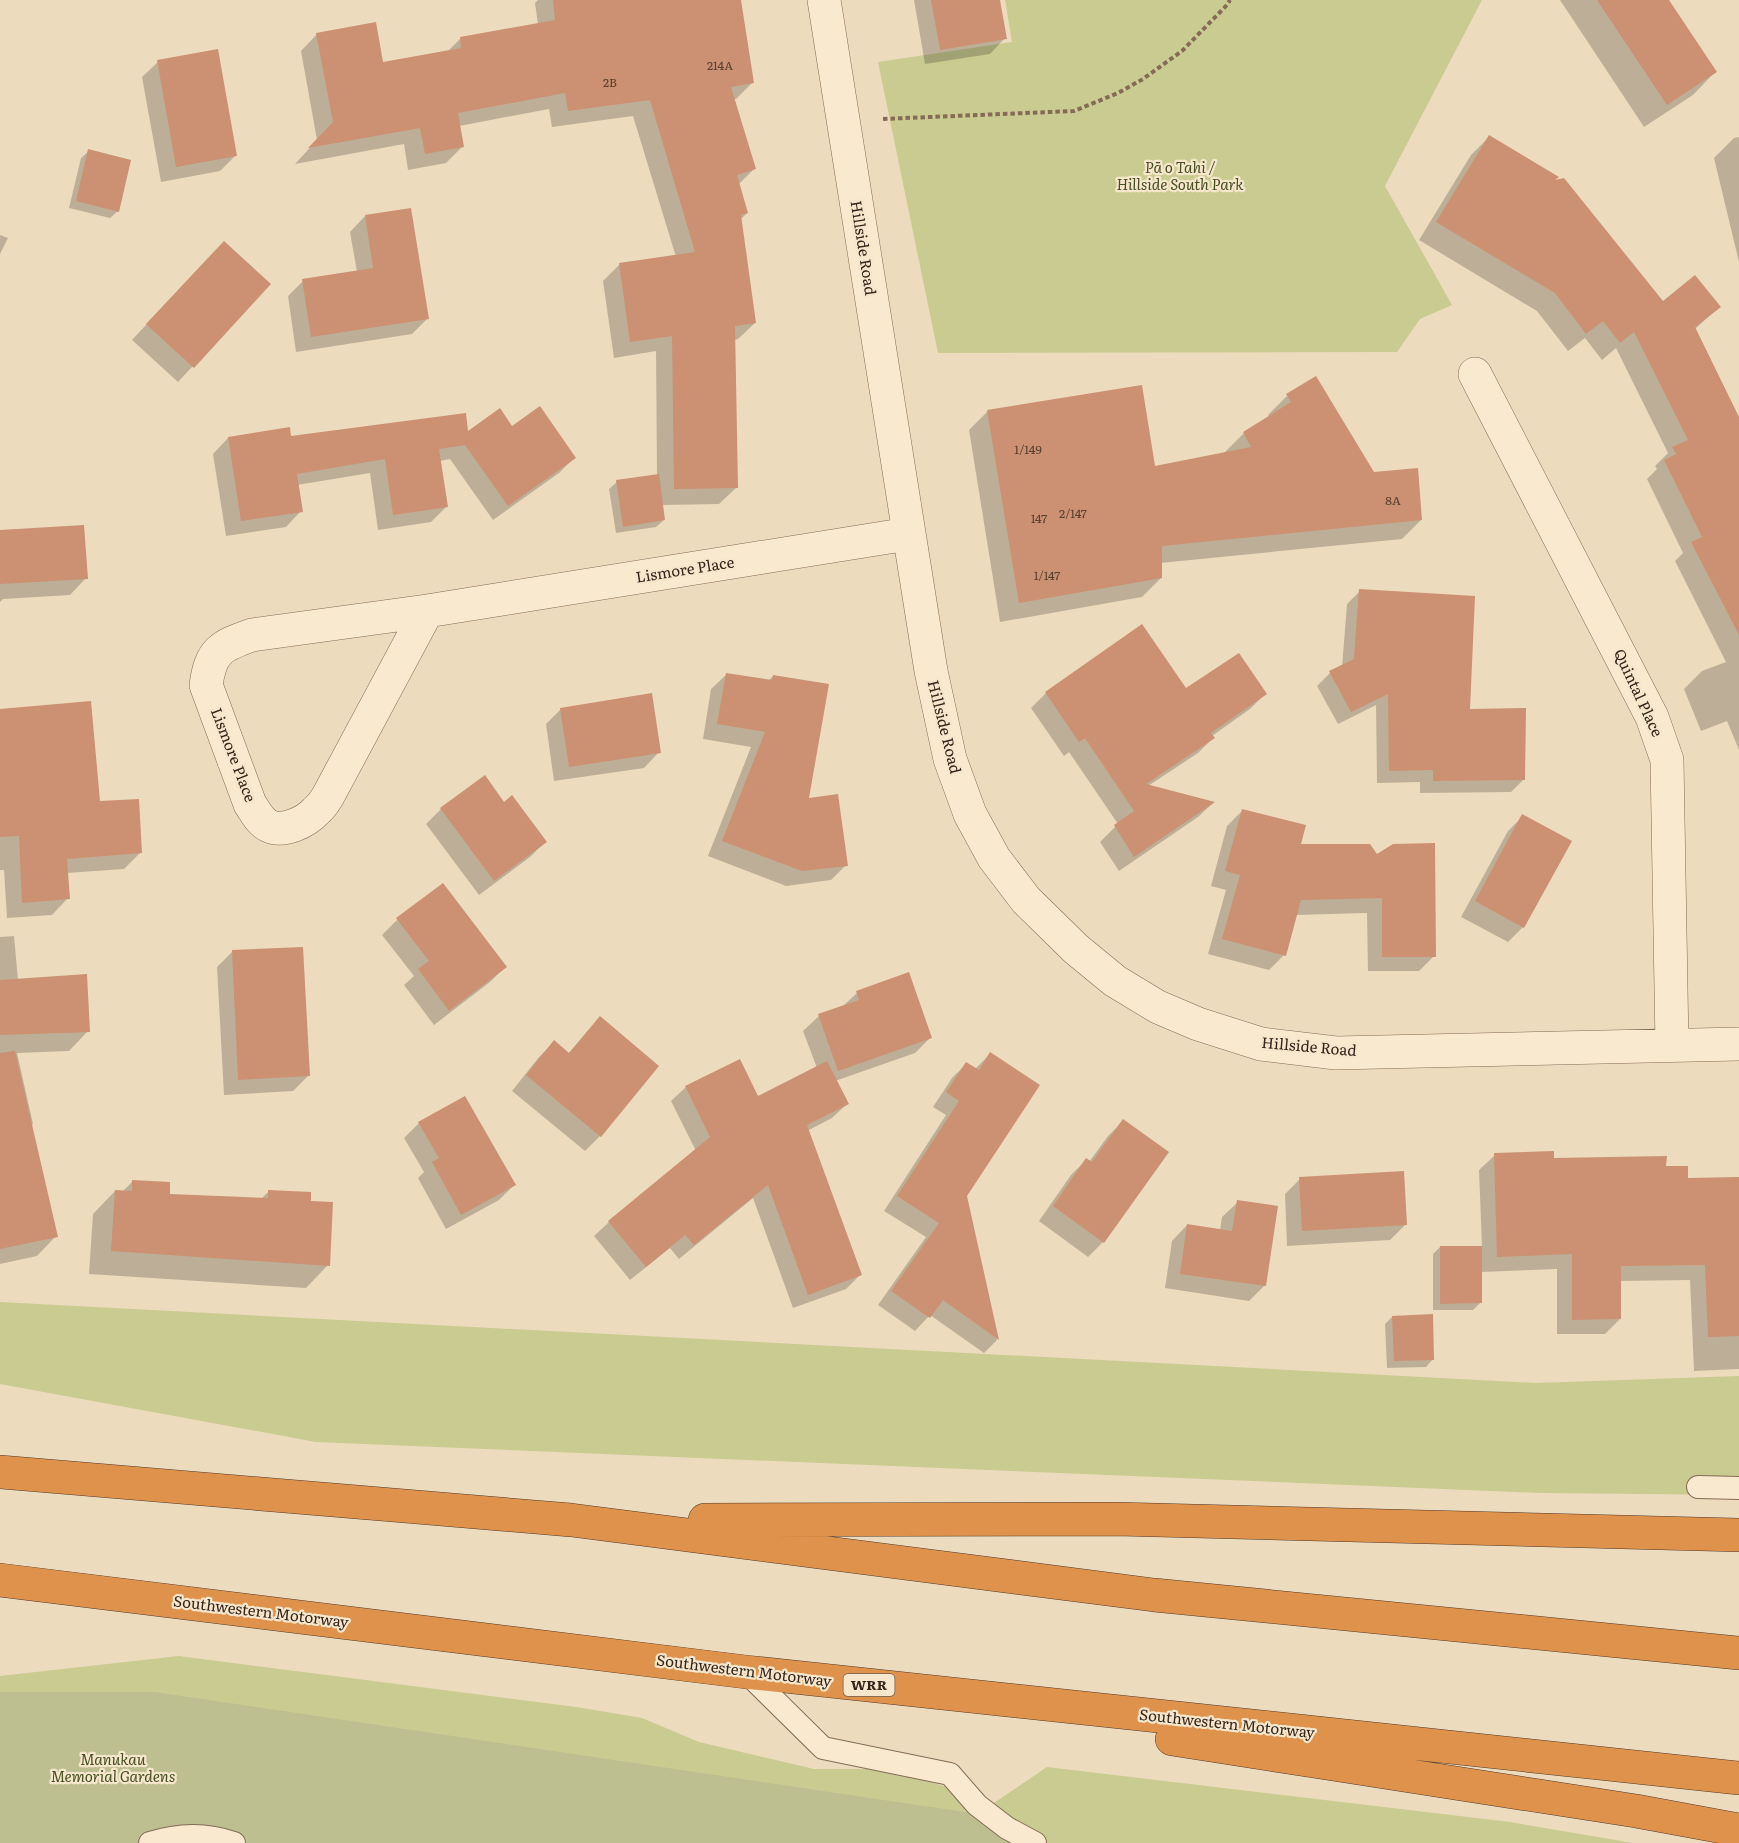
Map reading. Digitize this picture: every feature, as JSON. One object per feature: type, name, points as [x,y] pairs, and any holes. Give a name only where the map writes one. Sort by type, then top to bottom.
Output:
[{"type":"highway","points":[[0,1472],[571,1520],[1154,1595],[1739,1653]]},
{"type":"highway","points":[[571,1520],[1116,1519],[1739,1535]]},
{"type":"highway","name":"Southwestern Motorway","points":[[0,1580],[746,1672],[1739,1778]]},
{"type":"highway","points":[[746,1672],[1636,1811],[1739,1830]]},
{"type":"street","name":"Hillside Road","points":[[824,0],[908,534],[931,671],[950,759],[970,814],[994,858],[1026,900],[1076,949],[1115,981],[1158,1007],[1198,1024],[1261,1044],[1348,1053],[1739,1044]]},
{"type":"street","name":"Quintal Place","points":[[1475,374],[1652,717],[1667,760],[1672,1045]]},
{"type":"street","name":"Lismore Place","points":[[427,611],[328,796],[316,812],[299,822],[283,828],[268,826],[258,817],[250,804],[206,685],[208,669],[216,653],[230,642],[252,634],[427,611],[908,534]]},
{"type":"lane","points":[[1698,1486],[1739,1488]]},
{"type":"lane","points":[[746,1672],[823,1748],[950,1774],[977,1805],[1007,1828],[1035,1843]]},
{"type":"lane","points":[[150,1843],[189,1835],[219,1838],[234,1843]]},
{"type":"path","points":[[843,120],[1074,111],[1118,93],[1143,79],[1182,51],[1227,6],[1230,0]]},
{"type":"green space","name":"Pā o Tahi / Hillside South Park","points":[[1005,0],[1482,0],[1385,186],[1452,305],[1420,319],[1397,352],[938,353],[878,62],[1012,42]]},
{"type":"green space","points":[[0,1302],[1536,1383],[1739,1376],[1739,1495],[1541,1493],[316,1442],[0,1384]]},
{"type":"green space","name":"Manukau Memorial Gardens","points":[[179,1656],[576,1707],[642,1718],[699,1742],[814,1769],[881,1769],[963,1791],[991,1805],[1047,1767],[1510,1822],[1633,1843],[0,1843],[0,1676]]},
{"type":"green space","name":"Manukau Memorial Gardens","points":[[0,1692],[155,1692],[978,1814],[1022,1843],[0,1843]]},
{"type":"building","points":[[553,0],[741,0],[754,83],[731,87],[756,169],[737,175],[748,213],[741,215],[756,323],[735,326],[738,488],[674,489],[672,336],[630,342],[619,263],[695,252],[650,100],[568,111],[565,93],[458,113],[464,147],[425,154],[420,128],[308,148],[333,122],[316,33],[376,22],[383,62],[461,48],[460,37],[555,20]]},
{"type":"building","points":[[931,0],[1000,0],[1007,39],[940,50]]},
{"type":"building","points":[[1597,0],[1669,0],[1717,72],[1667,105]]},
{"type":"building","points":[[218,49],[237,156],[176,167],[157,60]]},
{"type":"building","points":[[1489,135],[1559,177],[1555,180],[1564,178],[1663,301],[1695,275],[1721,307],[1695,327],[1739,417],[1739,635],[1691,542],[1702,537],[1664,460],[1676,454],[1672,447],[1688,440],[1634,332],[1620,343],[1603,321],[1586,334],[1555,293],[1436,222]]},
{"type":"building","points":[[88,149],[131,160],[119,212],[76,201]]},
{"type":"building","points":[[411,208],[429,319],[311,337],[302,279],[373,268],[365,215]]},
{"type":"building","points":[[224,241],[271,284],[194,368],[146,324]]},
{"type":"building","points":[[1316,376],[1374,472],[1418,468],[1422,520],[1162,546],[1162,578],[1019,603],[987,410],[1142,385],[1155,466],[1251,447],[1243,432],[1291,402],[1286,394]]},
{"type":"building","points":[[540,406],[576,458],[508,506],[465,445],[439,449],[448,507],[393,515],[385,459],[297,474],[303,512],[241,521],[228,437],[290,427],[291,436],[466,413],[468,431],[500,408],[512,426]]},
{"type":"building","points":[[659,474],[665,520],[623,527],[616,480]]},
{"type":"building","points":[[84,525],[88,579],[0,584],[0,530]]},
{"type":"building","points":[[1359,589],[1475,596],[1470,709],[1526,708],[1525,780],[1433,781],[1433,770],[1389,771],[1388,694],[1351,712],[1329,671],[1354,659]]},
{"type":"building","points":[[1142,624],[1186,688],[1239,653],[1267,694],[1211,733],[1215,738],[1146,784],[1215,802],[1134,857],[1114,825],[1134,811],[1085,738],[1079,742],[1045,692]]},
{"type":"building","points":[[726,673],[772,680],[773,675],[829,684],[809,798],[838,794],[848,866],[802,871],[722,841],[765,732],[717,724]]},
{"type":"building","points":[[652,693],[661,753],[569,767],[560,708]]},
{"type":"building","points":[[91,701],[100,801],[139,799],[142,853],[67,859],[70,899],[22,903],[19,836],[0,837],[0,709]]},
{"type":"building","points":[[485,775],[504,802],[512,795],[547,842],[494,881],[440,808]]},
{"type":"building","points":[[1242,809],[1306,825],[1301,844],[1370,844],[1377,854],[1393,844],[1435,843],[1436,957],[1382,957],[1382,898],[1301,900],[1286,956],[1222,939],[1240,875],[1225,871]]},
{"type":"building","points":[[1522,814],[1572,841],[1524,928],[1475,901]]},
{"type":"building","points":[[443,883],[507,967],[449,1011],[418,969],[429,961],[396,918]]},
{"type":"building","points":[[303,947],[310,1076],[238,1080],[232,950]]},
{"type":"building","points":[[909,972],[932,1038],[838,1071],[818,1014],[859,1000],[856,991]]},
{"type":"building","points":[[87,974],[90,1032],[0,1035],[0,980]]},
{"type":"building","points":[[600,1016],[659,1066],[601,1137],[526,1075],[554,1040],[569,1053]]},
{"type":"building","points":[[15,1051],[58,1237],[0,1249],[0,1053]]},
{"type":"building","points":[[990,1052],[1040,1085],[967,1196],[999,1340],[943,1300],[930,1318],[891,1291],[939,1223],[897,1196],[959,1101],[946,1092],[966,1062],[979,1070]]},
{"type":"building","points":[[740,1059],[758,1096],[827,1061],[849,1104],[807,1125],[862,1275],[808,1295],[768,1185],[694,1245],[685,1235],[646,1267],[608,1221],[710,1137],[685,1086]]},
{"type":"building","points":[[465,1096],[516,1185],[461,1215],[432,1162],[439,1158],[418,1122]]},
{"type":"building","points":[[1123,1119],[1169,1152],[1104,1243],[1053,1206],[1086,1158],[1092,1162]]},
{"type":"building","points":[[1554,1151],[1554,1158],[1667,1156],[1666,1166],[1688,1166],[1688,1178],[1739,1177],[1739,1336],[1708,1337],[1705,1265],[1621,1266],[1621,1319],[1572,1320],[1572,1254],[1497,1257],[1494,1153]]},
{"type":"building","points":[[1404,1171],[1407,1225],[1302,1231],[1299,1177]]},
{"type":"building","points":[[132,1180],[170,1182],[170,1194],[268,1198],[268,1190],[311,1192],[311,1201],[333,1202],[330,1266],[111,1251],[115,1190],[132,1191]]},
{"type":"building","points":[[1237,1200],[1278,1206],[1266,1286],[1180,1274],[1187,1224],[1232,1231]]},
{"type":"building","points":[[1440,1246],[1482,1246],[1482,1303],[1440,1304]]},
{"type":"building","points":[[1433,1314],[1434,1360],[1394,1361],[1392,1316]]}]
